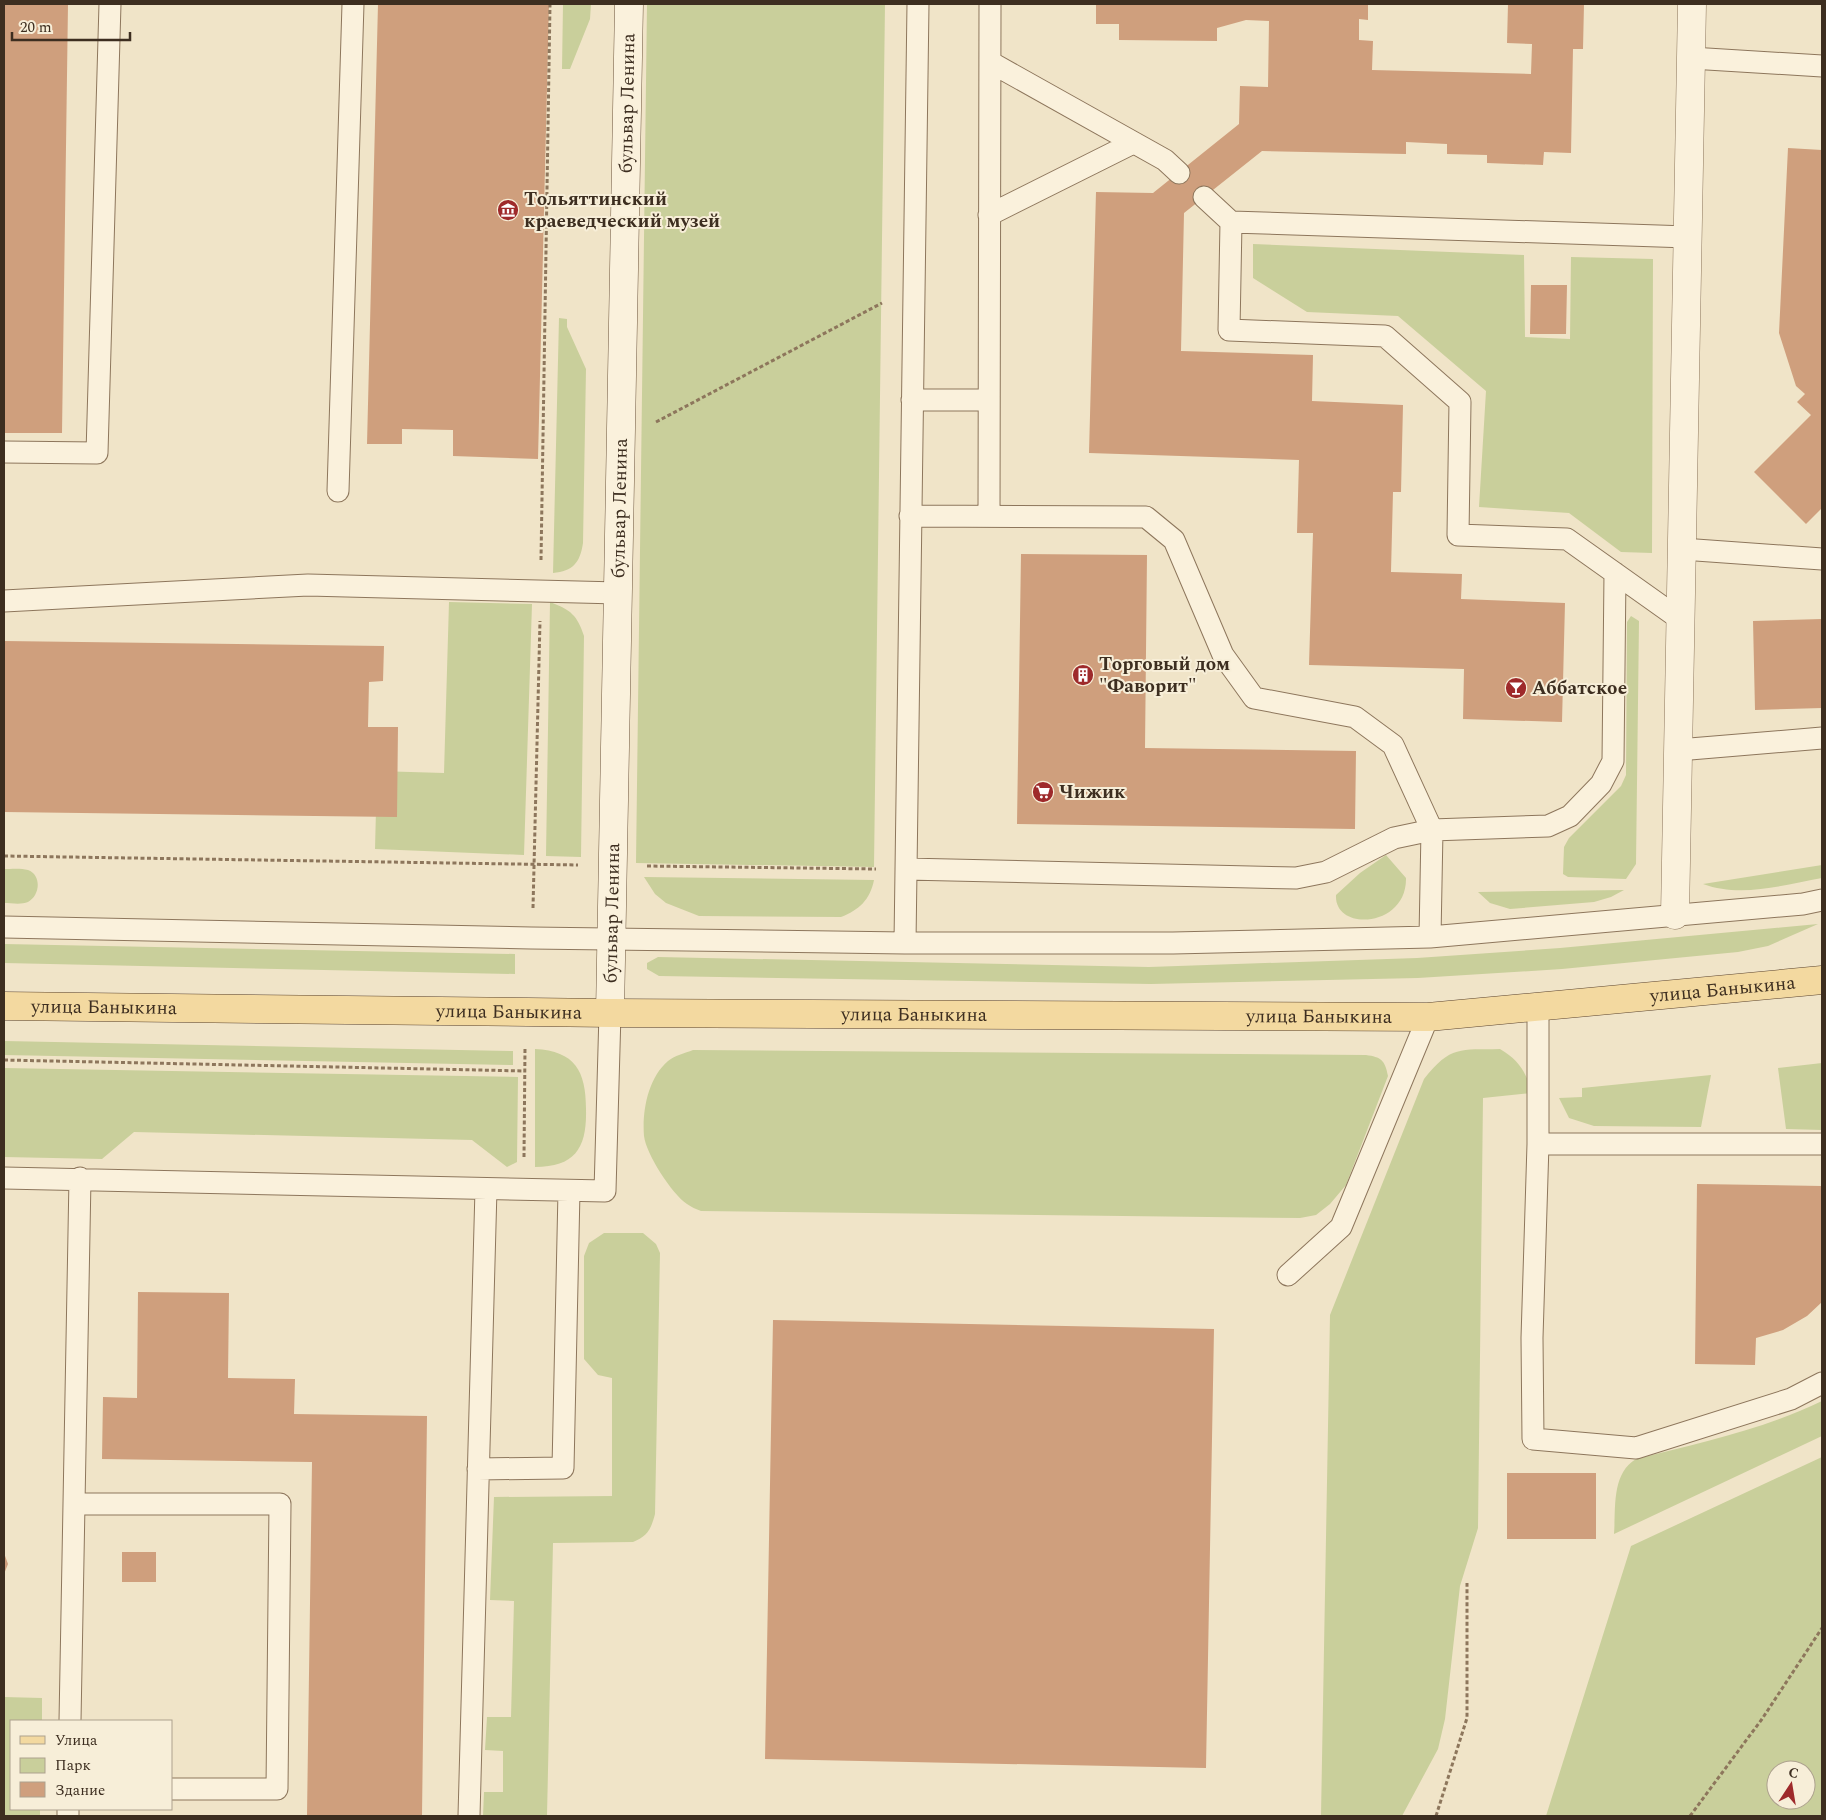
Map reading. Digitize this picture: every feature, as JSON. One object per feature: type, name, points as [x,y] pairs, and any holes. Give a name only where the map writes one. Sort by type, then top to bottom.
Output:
[{"type":"main road","name":"улица Баныкина","points":[[4,1006],[610,1013],[1428,1017],[1822,980]]},
{"type":"street","name":"бульвар Ленина","points":[[610,1013],[629,4]]},
{"type":"street","points":[[1675,915],[1692,4]]},
{"type":"lane","points":[[4,452],[97,453],[110,4]]},
{"type":"lane","points":[[338,491],[353,4]]},
{"type":"lane","points":[[905,943],[918,4]]},
{"type":"lane","points":[[989,516],[990,4]]},
{"type":"lane","points":[[1691,58],[1822,66]]},
{"type":"lane","points":[[990,62],[1165,160],[1179,172]]},
{"type":"lane","points":[[989,215],[1133,143]]},
{"type":"lane","points":[[1204,197],[1231,222],[1688,237]]},
{"type":"lane","points":[[1231,222],[1229,330],[1385,336],[1460,402],[1458,536],[1567,539],[1681,620]]},
{"type":"lane","points":[[912,400],[988,400]]},
{"type":"lane","points":[[910,516],[1146,517],[1174,540],[1223,655],[1254,698],[1355,717],[1393,746],[1432,830],[1430,937]]},
{"type":"lane","points":[[1682,549],[1822,559]]},
{"type":"lane","points":[[906,869],[1296,878],[1326,872],[1394,838],[1432,830],[1548,826],[1570,816],[1601,784],[1613,761],[1615,573]]},
{"type":"lane","points":[[4,600],[308,585],[618,593]]},
{"type":"lane","points":[[1678,750],[1822,738]]},
{"type":"lane","points":[[4,927],[611,939],[905,943],[1173,943],[1430,937],[1803,904],[1822,900]]},
{"type":"lane","points":[[1538,1008],[1538,1144],[1532,1338],[1533,1439],[1636,1448],[1791,1399],[1822,1383]]},
{"type":"lane","points":[[4,1178],[80,1178],[605,1192],[610,1013]]},
{"type":"lane","points":[[1288,1275],[1341,1227],[1428,1017]]},
{"type":"lane","points":[[1538,1144],[1822,1144]]},
{"type":"lane","points":[[70,1720],[80,1178]]},
{"type":"lane","points":[[469,1816],[486,1189]]},
{"type":"lane","points":[[478,1469],[563,1468],[569,1190]]},
{"type":"lane","points":[[74,1504],[280,1504],[276,1789],[172,1789]]},
{"type":"path","points":[[533,913],[541,590],[550,4]]},
{"type":"path","points":[[621,441],[914,286]]},
{"type":"path","points":[[4,856],[906,869]]},
{"type":"path","points":[[524,1190],[525,1048]]},
{"type":"path","points":[[4,1060],[526,1071]]},
{"type":"path","points":[[1436,1816],[1467,1718],[1467,1583]]},
{"type":"path","points":[[1690,1816],[1762,1718],[1822,1628]]},
{"type":"green space","points":[[563,4],[591,4],[590,19],[570,69],[562,69]]},
{"type":"green space","points":[[647,4],[885,4],[874,867],[636,863]]},
{"type":"green space","points":[[1253,244],[1524,255],[1525,337],[1570,339],[1571,257],[1653,259],[1652,553],[1621,552],[1569,513],[1479,507],[1486,391],[1398,316],[1307,312],[1253,278]]},
{"type":"green space","points":[[559,318],[567,319],[567,327],[586,369],[583,543],[580,556],[574,565],[566,570],[553,573]]},
{"type":"green space","points":[[449,602],[532,604],[524,855],[375,849],[377,771],[444,773]]},
{"type":"green space","points":[[550,602],[568,611],[576,618],[584,636],[581,857],[546,856]]},
{"type":"green space","points":[[1631,616],[1639,621],[1636,864],[1626,879],[1568,877],[1563,874],[1564,847],[1569,838],[1621,786],[1626,775],[1627,622]]},
{"type":"green space","points":[[1386,855],[1406,878],[1403,895],[1395,907],[1384,915],[1371,919],[1358,919],[1346,915],[1338,907],[1336,895],[1360,873]]},
{"type":"green space","points":[[1822,865],[1822,878],[1778,887],[1732,890],[1703,884]]},
{"type":"green space","points":[[4,869],[28,870],[36,876],[38,886],[32,899],[22,903],[4,903]]},
{"type":"green space","points":[[644,877],[874,880],[867,899],[853,911],[841,917],[699,916],[666,903],[655,894]]},
{"type":"green space","points":[[1624,890],[1611,897],[1594,902],[1510,909],[1490,903],[1478,892]]},
{"type":"green space","points":[[1818,924],[1768,946],[1738,952],[1562,969],[1418,978],[1151,984],[659,976],[647,969],[647,963],[658,957],[1149,967],[1417,958],[1560,948]]},
{"type":"green space","points":[[4,944],[515,954],[515,974],[4,963]]},
{"type":"green space","points":[[4,1041],[513,1051],[513,1065],[4,1055]]},
{"type":"green space","points":[[535,1049],[560,1054],[576,1065],[584,1084],[586,1122],[581,1144],[569,1159],[549,1166],[535,1167]]},
{"type":"green space","points":[[1500,1049],[1521,1067],[1532,1093],[1483,1098],[1478,1528],[1460,1586],[1445,1719],[1438,1749],[1402,1816],[1321,1816],[1330,1315],[1424,1079],[1433,1068],[1449,1055],[1465,1050]]},
{"type":"green space","points":[[693,1050],[1366,1055],[1382,1060],[1388,1076],[1346,1185],[1330,1204],[1316,1215],[1300,1218],[701,1211],[681,1199],[667,1183],[649,1153],[644,1136],[645,1106],[656,1076],[670,1059]]},
{"type":"green space","points":[[1822,1063],[1822,1130],[1786,1129],[1778,1068]]},
{"type":"green space","points":[[4,1068],[518,1077],[517,1162],[507,1167],[472,1140],[134,1132],[102,1159],[4,1157]]},
{"type":"green space","points":[[1711,1075],[1701,1127],[1594,1126],[1569,1118],[1559,1098],[1582,1097],[1582,1088]]},
{"type":"green space","points":[[604,1233],[643,1233],[656,1244],[660,1253],[655,1514],[648,1531],[633,1542],[553,1543],[547,1816],[483,1816],[484,1792],[503,1792],[503,1751],[485,1750],[487,1717],[511,1717],[514,1601],[490,1600],[494,1497],[612,1496],[612,1378],[598,1375],[584,1359],[584,1256],[589,1243]]},
{"type":"green space","points":[[1822,1401],[1822,1436],[1614,1534],[1616,1493],[1622,1474],[1636,1459],[1707,1441],[1777,1420]]},
{"type":"green space","points":[[1822,1457],[1822,1816],[1546,1816],[1631,1546]]},
{"type":"green space","points":[[4,1697],[42,1698],[42,1720],[10,1720],[10,1810],[40,1810],[40,1816],[4,1816]]},
{"type":"building","points":[[4,4],[68,4],[62,433],[4,433]]},
{"type":"building","points":[[378,4],[549,4],[538,459],[453,456],[453,430],[402,429],[402,444],[367,444]]},
{"type":"building","points":[[1096,4],[1368,4],[1368,20],[1359,19],[1359,40],[1373,41],[1372,70],[1531,74],[1532,44],[1507,43],[1508,4],[1584,4],[1583,49],[1573,49],[1571,153],[1544,152],[1543,165],[1487,163],[1487,155],[1447,154],[1447,144],[1406,142],[1406,154],[1262,151],[1184,213],[1181,351],[1313,355],[1312,401],[1403,405],[1401,492],[1393,492],[1391,572],[1462,574],[1461,599],[1565,603],[1562,722],[1463,719],[1464,669],[1309,665],[1313,533],[1297,533],[1299,460],[1089,453],[1096,192],[1153,193],[1239,124],[1240,86],[1268,87],[1269,21],[1246,20],[1217,28],[1217,41],[1119,40],[1119,24],[1096,24]]},
{"type":"building","points":[[1788,148],[1822,150],[1822,508],[1806,524],[1754,472],[1811,415],[1797,402],[1805,394],[1796,386],[1779,333]]},
{"type":"building","points":[[1531,285],[1567,285],[1566,334],[1530,334]]},
{"type":"building","name":"Торговый дом \"Фаворит\"","points":[[1021,554],[1147,555],[1145,748],[1356,751],[1355,829],[1017,824]]},
{"type":"building","points":[[1822,619],[1822,708],[1755,710],[1753,621]]},
{"type":"building","points":[[4,641],[384,646],[383,681],[369,682],[368,727],[398,727],[397,817],[4,812]]},
{"type":"building","points":[[1697,1184],[1822,1186],[1822,1302],[1807,1316],[1783,1330],[1756,1338],[1755,1365],[1695,1364]]},
{"type":"building","points":[[138,1292],[229,1293],[228,1378],[295,1379],[294,1414],[427,1416],[422,1816],[307,1816],[312,1462],[102,1459],[103,1397],[137,1398]]},
{"type":"building","points":[[773,1320],[1214,1329],[1206,1768],[765,1759]]},
{"type":"building","points":[[1507,1473],[1596,1473],[1596,1539],[1507,1539]]},
{"type":"building","points":[[122,1552],[156,1552],[156,1582],[122,1582]]},
{"type":"building","points":[[4,1553],[8,1564],[4,1574]]},
{"type":"place","name":"Тольяттинский краеведческий музей","points":[[508,210]]},
{"type":"place","name":"Торговый дом \"Фаворит\"","points":[[1083,675]]},
{"type":"place","name":"Аббатское","points":[[1516,688]]},
{"type":"place","name":"Чижик","points":[[1043,792]]}]
